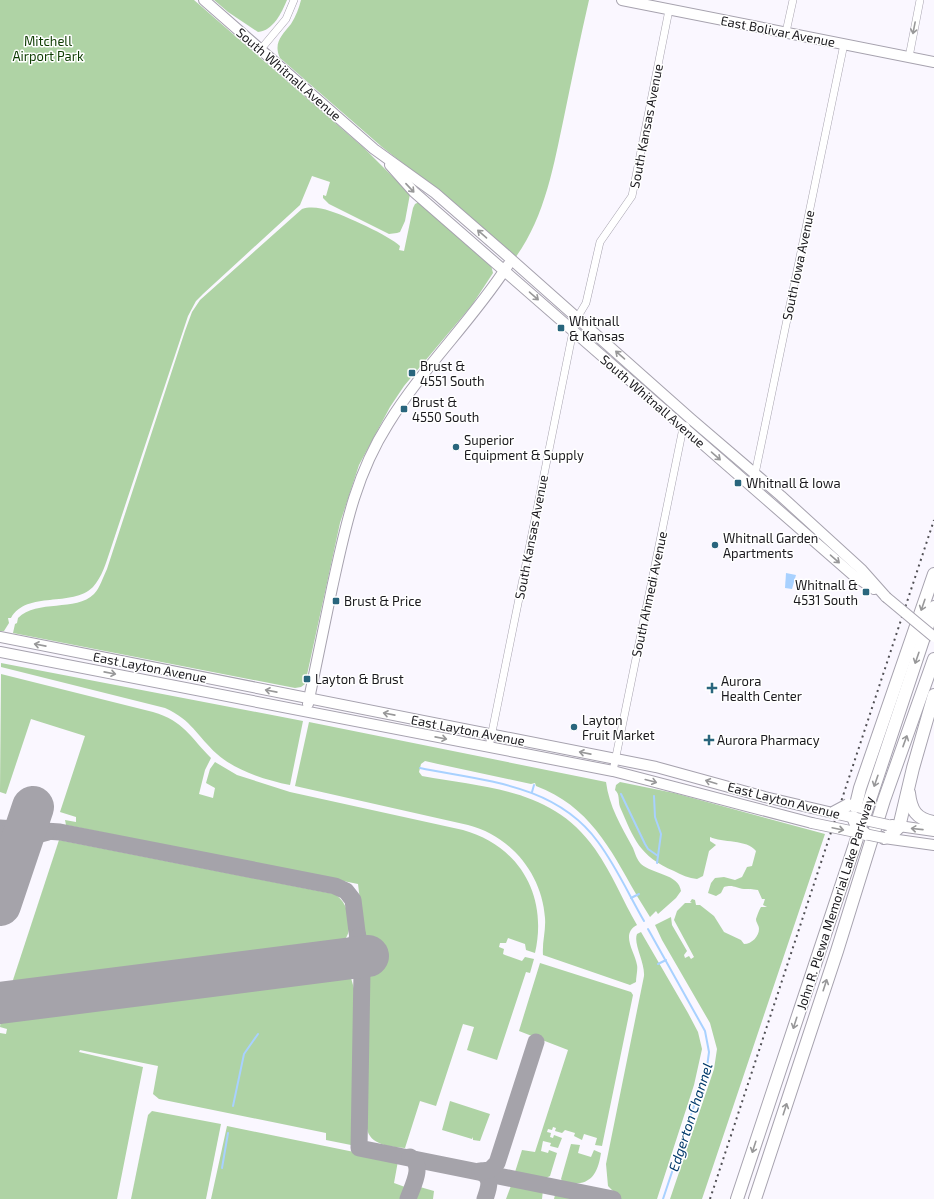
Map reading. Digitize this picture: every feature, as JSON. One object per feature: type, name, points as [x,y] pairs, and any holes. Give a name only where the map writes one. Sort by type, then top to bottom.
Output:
[{"type":"main road","points":[[865,834],[857,827],[852,810],[934,574]]},
{"type":"main road","name":"John R. Plewa Memorial Lake Parkway","points":[[737,1199],[934,608]]},
{"type":"main road","name":"John R. Plewa Memorial Lake Parkway","points":[[755,1199],[837,952],[884,800],[934,659]]},
{"type":"main road","points":[[888,838],[892,834],[909,787],[934,696]]},
{"type":"main road","points":[[909,787],[913,810],[918,816],[934,822]]},
{"type":"main road","points":[[833,813],[852,810]]},
{"type":"street","name":"South Whitnall Avenue","points":[[204,0],[374,149],[414,192],[683,428],[853,575],[886,597],[934,637]]},
{"type":"street","points":[[261,49],[286,19],[294,0]]},
{"type":"street","name":"East Bolivar Avenue","points":[[622,0],[934,62]]},
{"type":"street","points":[[786,32],[793,0]]},
{"type":"street","points":[[909,57],[920,0]]},
{"type":"street","name":"South Kansas Avenue","points":[[489,747],[573,331],[577,318],[586,303],[600,242],[632,196],[669,10]]},
{"type":"street","name":"South Iowa Avenue","points":[[749,485],[755,474],[844,44]]},
{"type":"street","name":"South Whitnall Avenue","points":[[374,149],[435,193],[512,260],[862,570],[886,597]]},
{"type":"street","points":[[307,712],[349,509],[360,477],[387,424],[406,396],[476,310],[512,260]]},
{"type":"street","points":[[633,384],[641,374]]},
{"type":"street","points":[[683,428],[691,419]]},
{"type":"street","name":"South Ahmedi Avenue","points":[[613,771],[683,428]]},
{"type":"street","name":"East Layton Avenue","points":[[0,637],[616,759],[672,771],[833,813]]},
{"type":"street","name":"East Layton Avenue","points":[[0,652],[613,771],[783,817],[865,834],[934,845]]},
{"type":"street","name":"East Layton Avenue","points":[[852,810],[894,826],[934,831]]},
{"type":"street","points":[[888,838],[934,840]]},
{"type":"green space","name":"Mitchell Airport Park","points":[[0,0],[194,0],[364,148],[410,194],[405,221],[400,232],[389,234],[329,204],[323,198],[323,195],[326,196],[330,182],[312,176],[300,205],[203,294],[196,301],[188,316],[107,560],[96,583],[84,593],[74,597],[38,601],[18,609],[11,618],[8,618],[9,623],[4,631],[0,631]]},
{"type":"green space","points":[[214,0],[287,0],[280,15],[272,25],[263,31],[258,32],[228,12]]},
{"type":"green space","points":[[301,0],[589,0],[547,190],[534,226],[515,258],[440,192],[382,147],[280,58],[278,53],[278,44],[291,24]]},
{"type":"green space","points":[[419,202],[491,265],[493,273],[472,305],[404,386],[390,407],[359,465],[340,523],[305,684],[301,687],[295,688],[13,633],[18,618],[26,612],[46,607],[77,603],[94,594],[98,589],[107,569],[185,331],[192,312],[200,300],[302,209],[320,208],[345,217],[387,237],[400,246],[399,250],[404,251],[413,208],[415,204]]},
{"type":"green space","points":[[1,663],[303,721],[290,785],[252,774],[233,765],[217,754],[188,723],[165,708],[1,667]]},
{"type":"green space","points":[[1,674],[153,712],[172,720],[186,730],[211,758],[205,770],[199,794],[213,798],[215,788],[206,783],[210,769],[215,762],[237,775],[290,792],[463,830],[483,838],[500,848],[514,861],[525,876],[533,893],[537,912],[538,932],[535,953],[526,950],[525,944],[508,938],[506,943],[500,943],[499,947],[504,949],[503,954],[505,955],[522,961],[525,957],[534,959],[530,973],[526,972],[497,1060],[467,1050],[474,1027],[463,1024],[436,1106],[420,1101],[405,1148],[387,1146],[376,1142],[369,1134],[367,1128],[369,974],[358,884],[66,825],[65,820],[76,822],[76,817],[60,812],[85,736],[31,719],[6,794],[0,792]]},
{"type":"green space","points":[[309,722],[606,782],[613,808],[641,864],[675,881],[679,885],[681,891],[676,898],[658,914],[656,911],[650,917],[637,896],[639,894],[636,894],[607,845],[596,830],[570,805],[554,794],[536,786],[535,783],[531,784],[425,761],[421,764],[419,772],[422,776],[494,788],[517,794],[539,802],[559,814],[578,829],[601,858],[637,925],[632,929],[629,938],[637,965],[636,982],[630,985],[543,955],[545,918],[543,902],[538,886],[522,859],[498,838],[484,830],[468,825],[295,786]]},
{"type":"green space","points":[[620,782],[674,793],[825,834],[702,1199],[670,1199],[714,1069],[717,1049],[710,1023],[662,940],[655,925],[671,917],[672,925],[687,951],[684,955],[685,958],[689,956],[691,959],[694,957],[674,920],[677,911],[685,903],[692,903],[690,902],[692,899],[695,900],[696,905],[700,905],[714,916],[724,932],[741,940],[744,944],[752,941],[759,932],[756,919],[759,911],[761,907],[767,907],[763,905],[765,899],[762,899],[758,890],[730,886],[724,887],[721,893],[716,896],[708,893],[711,883],[715,878],[724,877],[735,880],[742,877],[747,867],[752,866],[756,851],[752,847],[741,843],[710,837],[710,841],[716,845],[709,851],[703,876],[697,879],[679,874],[653,859],[645,853],[639,845],[629,828],[620,807],[617,792],[615,790],[616,785]]},
{"type":"green space","points":[[59,840],[334,894],[340,898],[347,911],[349,919],[348,935],[344,941],[338,945],[12,987],[11,986]]},
{"type":"green space","points":[[641,932],[698,1032],[702,1049],[694,1085],[657,1199],[621,1199],[608,1186],[606,1164],[644,976],[643,965],[636,938],[637,934]]},
{"type":"green space","points":[[540,963],[631,992],[633,995],[602,1146],[595,1145],[597,1138],[584,1134],[582,1140],[574,1136],[575,1133],[565,1130],[562,1133],[555,1131],[556,1128],[553,1127],[552,1130],[548,1129],[547,1132],[551,1133],[550,1137],[553,1138],[554,1135],[562,1138],[558,1148],[550,1146],[551,1143],[543,1141],[541,1151],[548,1153],[549,1150],[557,1153],[550,1176],[546,1178],[515,1172],[522,1150],[535,1152],[568,1050],[519,1031]]},
{"type":"green space","points":[[341,974],[351,978],[355,992],[351,1145],[326,1140],[326,1133],[159,1099],[153,1094],[158,1066],[80,1050],[79,1052],[143,1067],[117,1199],[0,1199],[0,1033],[6,1034],[7,1029],[0,1027],[1,1018]]},
{"type":"green space","points":[[450,1101],[490,1114],[480,1141],[473,1140],[473,1137],[472,1139],[442,1130]]},
{"type":"green space","points":[[152,1111],[221,1124],[206,1199],[131,1199],[148,1115]]},
{"type":"green space","points":[[227,1126],[398,1161],[394,1183],[405,1187],[401,1199],[211,1199]]},
{"type":"green space","points":[[571,1144],[580,1145],[578,1153],[591,1157],[594,1150],[601,1153],[594,1175],[585,1182],[563,1182],[561,1179]]},
{"type":"green space","points":[[512,1183],[543,1190],[542,1199],[506,1199]]},
{"type":"green space","points":[[420,1187],[434,1191],[433,1199],[416,1199]]},
{"type":"green space","points":[[559,1193],[581,1197],[582,1199],[554,1199],[555,1195]]},
{"type":"water","points":[[786,573],[796,575],[792,589],[785,588]]},
{"type":"waterway","name":"Edgerton Channel","points":[[420,768],[517,788],[540,797],[561,808],[581,823],[605,851],[644,921]]},
{"type":"waterway","name":"Edgerton Channel","points":[[532,792],[534,785]]},
{"type":"waterway","points":[[621,794],[645,844],[648,849],[658,856]]},
{"type":"waterway","points":[[654,796],[655,817],[661,834],[657,863]]},
{"type":"waterway","points":[[631,898],[639,894]]},
{"type":"waterway","name":"Edgerton Channel","points":[[648,929],[705,1031],[709,1052],[707,1067],[663,1199]]},
{"type":"waterway","name":"Edgerton Channel","points":[[658,964],[666,960]]},
{"type":"waterway","points":[[233,1106],[244,1054],[258,1034]]},
{"type":"waterway","points":[[222,1168],[228,1133]]},
{"type":"taxiway","points":[[0,828],[60,832],[335,886],[346,891],[353,900],[362,971],[359,1148],[613,1199]]},
{"type":"taxiway","points":[[0,908],[11,873],[20,851],[27,842],[36,836],[48,832]]},
{"type":"taxiway","points":[[0,834],[6,841],[12,854],[11,868]]},
{"type":"taxiway","points":[[341,959],[354,948],[358,936]]},
{"type":"taxiway","points":[[482,1171],[490,1170],[497,1163],[536,1042]]},
{"type":"taxiway","points":[[408,1199],[417,1171],[417,1165],[410,1157]]},
{"type":"taxiway","points":[[480,1171],[487,1177],[489,1183],[485,1199]]},
{"type":"runway","points":[[0,905],[33,807]]},
{"type":"runway","points":[[0,1003],[368,956]]},
{"type":"railway","points":[[710,1199],[934,520]]},
{"type":"place","name":"Whitnall & Kansas","points":[[561,328]]},
{"type":"place","name":"Brust & 4551 South","points":[[412,373]]},
{"type":"place","name":"Brust & 4550 South","points":[[404,409]]},
{"type":"place","name":"Superior Equipment & Supply","points":[[456,447]]},
{"type":"place","name":"Whitnall & Iowa","points":[[738,483]]},
{"type":"place","name":"Whitnall Garden Apartments","points":[[715,545]]},
{"type":"place","name":"Whitnall & 4531 South","points":[[866,592]]},
{"type":"place","name":"Brust & Price","points":[[336,601]]},
{"type":"place","name":"Layton & Brust","points":[[307,679]]},
{"type":"place","name":"Aurora Health Center","points":[[712,688]]},
{"type":"place","name":"Layton Fruit Market","points":[[574,727]]},
{"type":"place","name":"Aurora Pharmacy","points":[[709,740]]}]
